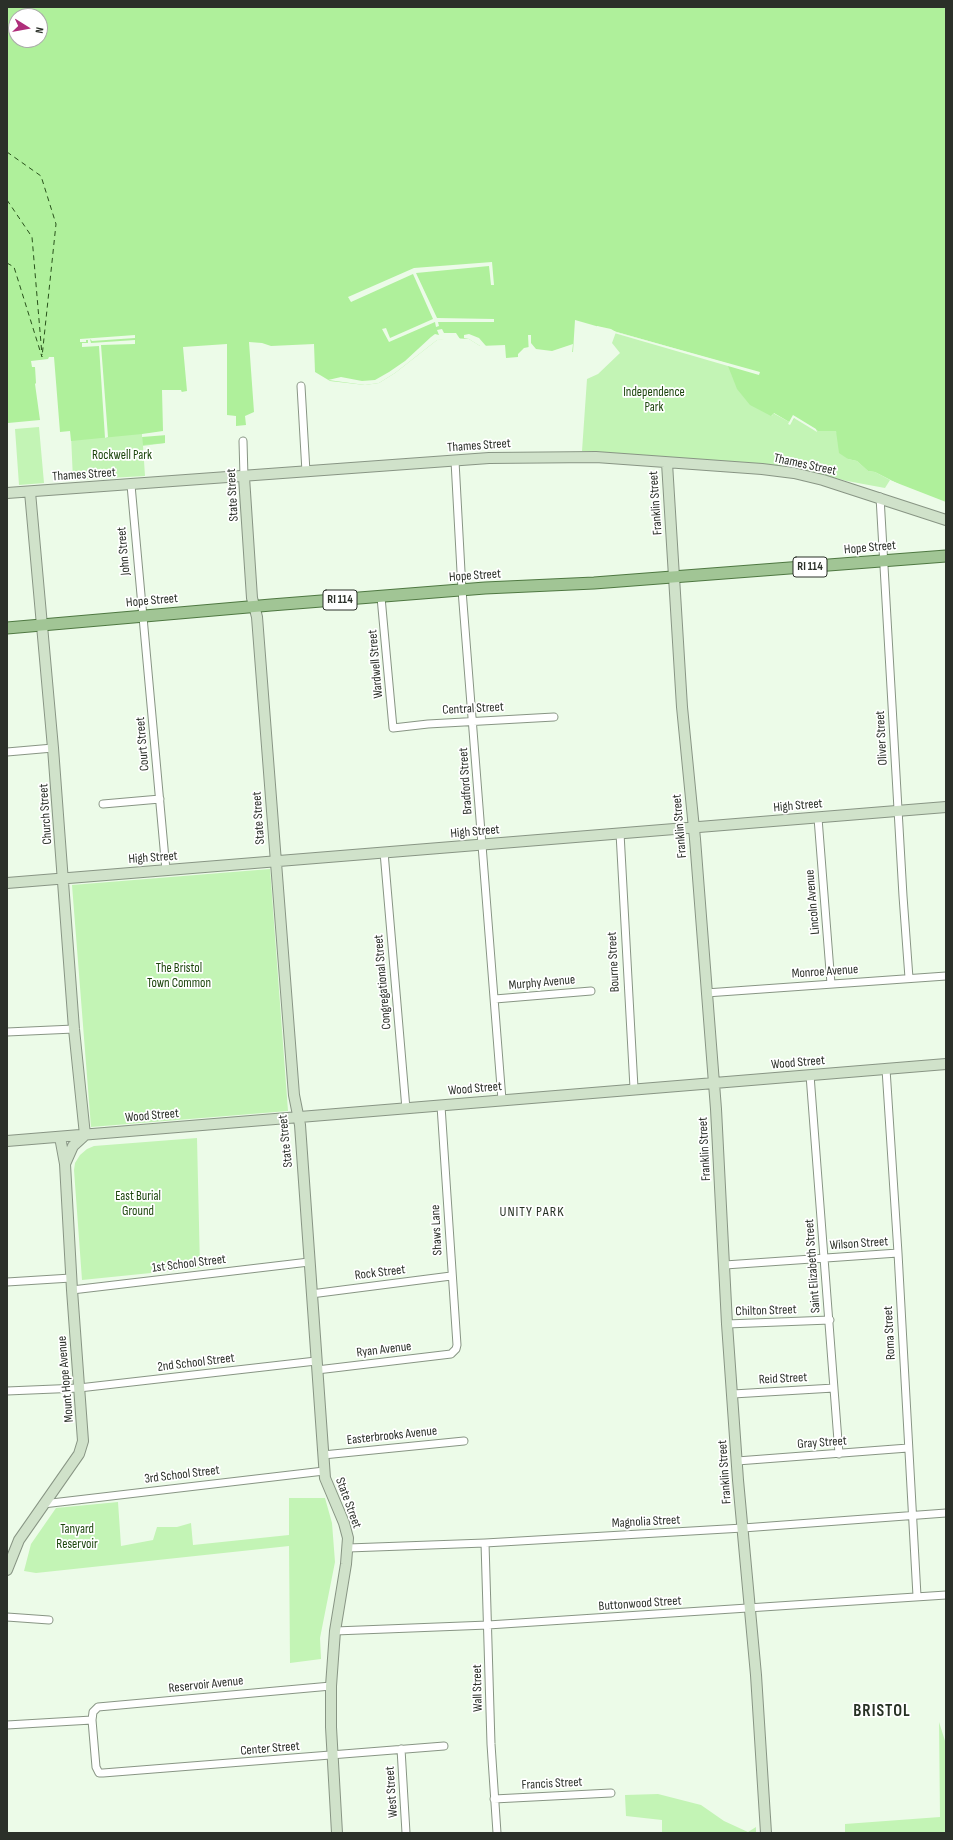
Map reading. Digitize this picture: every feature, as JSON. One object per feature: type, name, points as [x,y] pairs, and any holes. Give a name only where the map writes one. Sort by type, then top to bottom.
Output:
[{"type":"main road","name":"Hope Street","points":[[7,628],[462,590],[674,577],[946,556]]},
{"type":"street","points":[[301,386],[306,472]]},
{"type":"street","name":"State Street","points":[[243,441],[244,476],[254,607],[257,624],[294,1095],[298,1117],[324,1471],[327,1484],[346,1528],[348,1548],[336,1632],[331,1686],[337,1833]]},
{"type":"street","name":"Thames Street","points":[[7,493],[496,457],[596,458],[762,469],[794,473],[880,497],[946,520]]},
{"type":"street","name":"Bradford Street","points":[[454,461],[462,590],[502,1100]]},
{"type":"street","name":"Franklin Street","points":[[667,463],[682,707],[694,828],[714,1083],[727,1324],[737,1461],[751,1609],[766,1833]]},
{"type":"street","name":"John Street","points":[[131,485],[142,616]]},
{"type":"street","name":"Church Street","points":[[30,492],[54,748],[74,1029],[85,1135]]},
{"type":"street","name":"Oliver Street","points":[[880,497],[909,978]]},
{"type":"street","name":"Wardwell Street","points":[[381,597],[393,728]]},
{"type":"street","name":"Court Street","points":[[142,616],[166,870]]},
{"type":"street","name":"Central Street","points":[[393,728],[428,724],[554,717]]},
{"type":"street","points":[[7,752],[54,748]]},
{"type":"street","points":[[103,804],[160,799]]},
{"type":"street","name":"High Street","points":[[7,883],[946,807]]},
{"type":"street","name":"Lincoln Avenue","points":[[818,818],[831,984]]},
{"type":"street","name":"Bourne Street","points":[[620,834],[634,1088]]},
{"type":"street","name":"Congregational Street","points":[[384,852],[406,1108]]},
{"type":"street","name":"Monroe Avenue","points":[[706,993],[946,976]]},
{"type":"street","name":"Murphy Avenue","points":[[495,1000],[591,991]]},
{"type":"street","points":[[7,1032],[74,1029]]},
{"type":"street","name":"Wood Street","points":[[7,1141],[441,1106],[634,1088],[946,1064]]},
{"type":"street","name":"Roma Street","points":[[886,1069],[917,1596]]},
{"type":"street","name":"Saint Elizabeth Street","points":[[810,1075],[830,1320],[839,1454]]},
{"type":"street","name":"Shaws Lane","points":[[441,1106],[457,1345],[454,1352]]},
{"type":"street","name":"Mount Hope Avenue","points":[[65,1164],[73,1146],[85,1135]]},
{"type":"street","name":"Mount Hope Avenue","points":[[7,1570],[19,1540],[79,1454],[82,1446],[83,1436],[71,1278],[65,1164],[60,1137]]},
{"type":"street","name":"Wilson Street","points":[[725,1265],[898,1253]]},
{"type":"street","name":"1st School Street","points":[[72,1290],[309,1262]]},
{"type":"street","name":"Rock Street","points":[[311,1294],[452,1276]]},
{"type":"street","points":[[7,1282],[71,1278]]},
{"type":"street","name":"Chilton Street","points":[[727,1324],[830,1320]]},
{"type":"street","name":"Ryan Avenue","points":[[316,1366],[451,1354],[454,1352]]},
{"type":"street","name":"2nd School Street","points":[[7,1391],[79,1388],[316,1366]]},
{"type":"street","name":"Reid Street","points":[[733,1394],[834,1388]]},
{"type":"street","name":"Easterbrooks Avenue","points":[[323,1455],[464,1441]]},
{"type":"street","name":"Gray Street","points":[[737,1461],[908,1448]]},
{"type":"street","name":"3rd School Street","points":[[43,1504],[324,1471]]},
{"type":"street","name":"Magnolia Street","points":[[348,1548],[485,1543],[743,1528],[946,1513]]},
{"type":"street","name":"Wall Street","points":[[485,1543],[494,1799],[497,1833]]},
{"type":"street","name":"Buttonwood Street","points":[[336,1632],[488,1626],[946,1595]]},
{"type":"street","points":[[7,1617],[50,1620]]},
{"type":"street","name":"Reservoir Avenue","points":[[92,1720],[93,1712],[98,1707],[104,1706],[331,1686]]},
{"type":"street","points":[[7,1725],[92,1720]]},
{"type":"street","name":"Center Street","points":[[92,1720],[96,1767],[99,1772],[102,1773],[333,1756],[444,1746]]},
{"type":"street","name":"West Street","points":[[401,1749],[406,1833]]},
{"type":"street","name":"Francis Street","points":[[494,1799],[611,1793]]},
{"type":"green space","name":"Independence Park","points":[[616,332],[730,364],[772,416],[773,413],[791,423],[795,417],[818,431],[836,431],[848,459],[857,461],[868,471],[875,472],[890,480],[885,488],[847,481],[793,467],[582,451],[587,379],[598,374],[620,353],[612,343]]},
{"type":"green space","points":[[39,427],[44,483],[19,485],[15,429]]},
{"type":"green space","name":"Rockwell Park","points":[[129,432],[142,434],[142,437],[165,443],[143,446],[145,476],[73,480],[71,435]]},
{"type":"green space","name":"The Bristol Town Common","points":[[270,869],[288,1111],[91,1127],[72,885]]},
{"type":"green space","name":"East Burial Ground","points":[[197,1138],[200,1268],[82,1280],[74,1170],[75,1163],[80,1155],[87,1149],[94,1146]]},
{"type":"green space","name":"Tanyard Reservoir","points":[[289,1498],[325,1498],[332,1523],[335,1562],[320,1638],[321,1659],[290,1663],[289,1546],[36,1573],[24,1571],[31,1544],[56,1508],[118,1502],[121,1546],[153,1540],[157,1527],[177,1527],[191,1523],[193,1545],[289,1535]]},
{"type":"green space","points":[[939,1722],[946,1744],[946,1833],[845,1833],[845,1824],[940,1817]]},
{"type":"green space","points":[[658,1794],[701,1805],[724,1821],[748,1832],[756,1827],[756,1833],[662,1833],[662,1820],[626,1816],[625,1795]]},
{"type":"shaded area","points":[[7,7],[946,7],[946,505],[918,494],[875,472],[868,471],[857,461],[848,459],[839,453],[836,431],[818,431],[795,418],[791,423],[774,413],[771,416],[750,405],[737,389],[728,366],[729,364],[575,320],[573,352],[529,353],[529,347],[524,348],[518,354],[518,357],[506,358],[505,345],[480,346],[469,339],[451,338],[437,340],[395,373],[379,383],[365,385],[330,381],[315,372],[314,344],[271,346],[262,343],[249,342],[254,412],[245,416],[246,425],[236,426],[236,416],[227,415],[227,344],[183,347],[187,391],[165,395],[165,443],[143,445],[142,434],[71,441],[70,431],[60,432],[54,357],[49,357],[48,359],[31,361],[32,367],[35,367],[35,384],[40,420],[8,423]]},
{"type":"pier","points":[[492,262],[494,285],[491,285],[489,266],[416,273],[437,318],[494,319],[494,322],[438,322],[439,326],[436,327],[435,322],[389,342],[382,329],[386,328],[390,338],[433,319],[413,274],[351,302],[348,297],[414,268]]},
{"type":"pier","points":[[597,326],[760,372],[759,375],[597,328]]},
{"type":"pier","points":[[442,329],[444,333],[456,333],[460,339],[437,340],[395,373],[379,383],[365,385],[328,380],[341,377],[362,381],[375,380],[405,361],[431,337],[435,334],[439,335],[437,330]]},
{"type":"pier","points":[[469,334],[479,338],[486,346],[480,346],[469,339],[464,338],[464,335]]},
{"type":"pier","points":[[135,335],[135,338],[92,341],[90,339],[91,343],[135,340],[135,344],[101,345],[108,437],[105,438],[99,346],[82,347],[82,343],[88,343],[88,340],[86,340],[86,342],[80,342],[80,339]]},
{"type":"pier","points":[[528,335],[531,335],[531,343],[536,349],[552,351],[573,344],[572,354],[554,357],[552,354],[529,355]]},
{"type":"pier","points":[[162,390],[181,390],[183,395],[167,397],[167,435],[142,437],[142,434],[163,431]]},
{"type":"pier","points":[[793,415],[816,429],[817,432],[794,418],[790,425],[788,424]]},
{"type":"pier","points":[[892,481],[946,502],[946,506],[911,493],[895,485]]},
{"type":"ferry route","points":[[7,152],[41,176],[56,224],[42,357]]},
{"type":"ferry route","points":[[7,200],[32,237],[42,355]]},
{"type":"ferry route","points":[[7,263],[14,267],[42,357]]},
{"type":"district","name":"UNITY PARK","points":[[532,1212]]},
{"type":"district","name":"BRISTOL","points":[[882,1712]]}]
